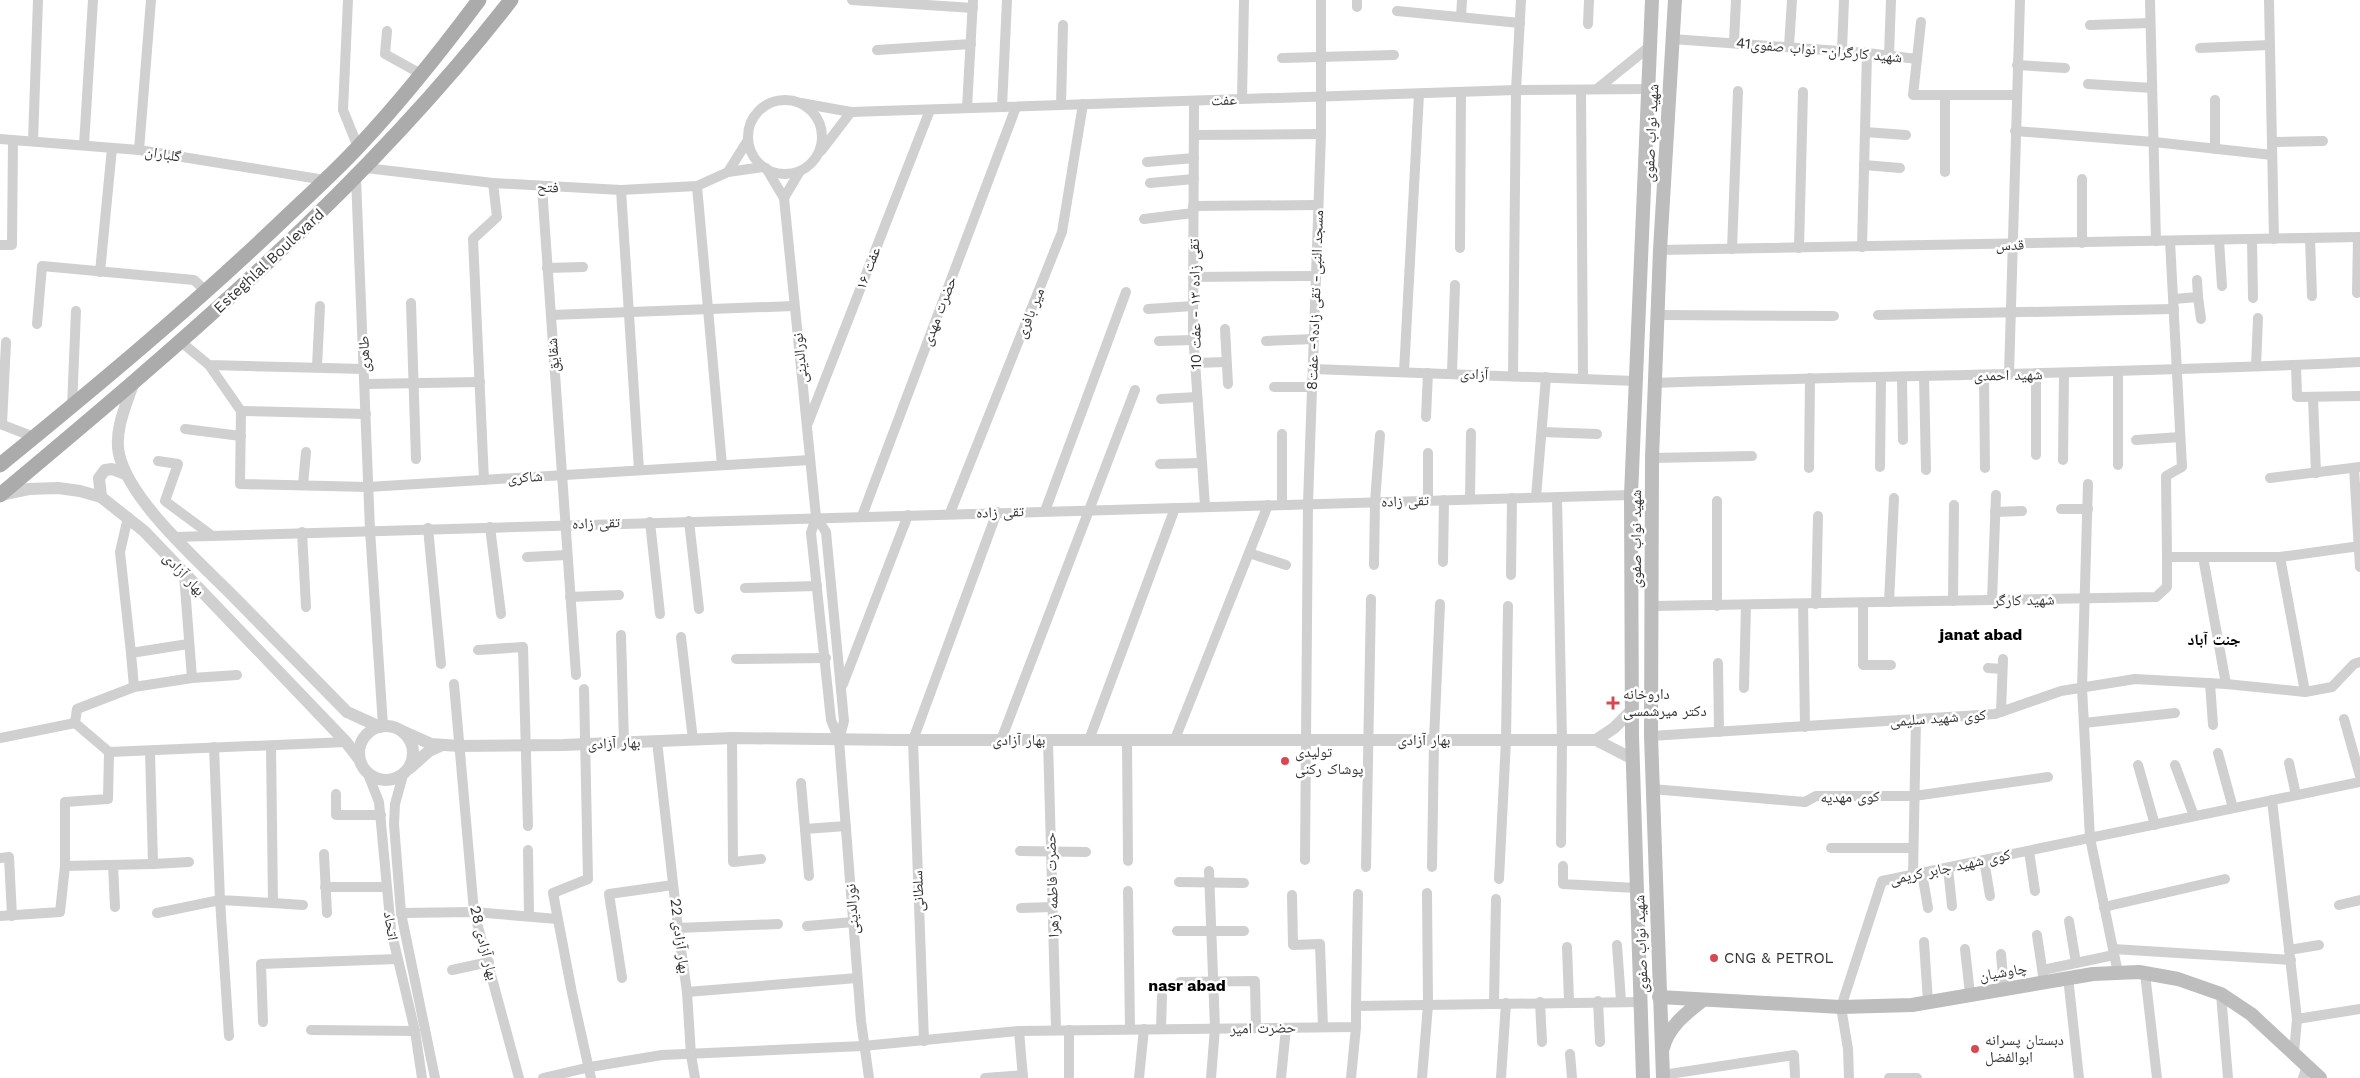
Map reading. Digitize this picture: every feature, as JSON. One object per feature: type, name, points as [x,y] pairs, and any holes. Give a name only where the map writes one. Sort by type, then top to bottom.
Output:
[{"type":"main road","name":"Esteghlal Boulevard","points":[[0,465],[206,291],[325,180],[358,147],[421,74],[479,0]]},
{"type":"main road","name":"Esteghlal Boulevard","points":[[0,495],[133,384],[275,257],[361,173],[465,59],[511,0]]},
{"type":"main road","name":"شهید نواب صفوی","points":[[1643,1078],[1631,711],[1631,495],[1652,0]]},
{"type":"main road","name":"شهید نواب صفوی","points":[[1663,1077],[1651,736],[1653,606],[1652,458],[1659,316],[1660,250],[1675,0]]},
{"type":"main road","points":[[261,241],[275,257]]},
{"type":"main road","name":"چاوشیان","points":[[1659,997],[1841,1008],[1912,1005],[2004,988],[2043,976],[2068,977],[2145,973],[2178,979],[2221,994],[2251,1014],[2294,1054],[2305,1072],[2320,1078]]},
{"type":"main road","points":[[1662,1054],[1666,1038],[1674,1025],[1703,1000]]},
{"type":"street","points":[[33,141],[38,0]]},
{"type":"street","points":[[84,145],[93,0]]},
{"type":"street","points":[[140,150],[150,0]]},
{"type":"street","points":[[348,0],[343,110],[358,147]]},
{"type":"street","points":[[852,0],[973,4],[967,108]]},
{"type":"street","points":[[1002,107],[1007,0]]},
{"type":"street","points":[[1242,99],[1244,0]]},
{"type":"street","name":"مسجد النبی- تقی زاده۹- عفت8","points":[[1305,860],[1308,503],[1322,97],[1321,0]]},
{"type":"street","points":[[1461,18],[1462,0]]},
{"type":"street","points":[[1513,376],[1516,90],[1521,0]]},
{"type":"street","points":[[1588,24],[1589,0]]},
{"type":"street","points":[[1734,42],[1736,0]]},
{"type":"street","points":[[1789,46],[1792,0]]},
{"type":"street","points":[[1842,50],[1844,0]]},
{"type":"street","points":[[1889,55],[1891,0]]},
{"type":"street","points":[[2009,375],[2020,0]]},
{"type":"street","points":[[2150,0],[2156,241]]},
{"type":"street","points":[[2269,0],[2274,239]]},
{"type":"street","points":[[1396,11],[1520,23]]},
{"type":"street","points":[[1917,59],[1921,22]]},
{"type":"street","points":[[2090,25],[2150,23]]},
{"type":"street","points":[[1061,105],[1063,24]]},
{"type":"street","points":[[387,31],[385,54],[421,74]]},
{"type":"street","name":"شهید کارگران- نواب صفوی41","points":[[1672,39],[1867,52],[1917,59],[1913,95],[2016,95]]},
{"type":"street","points":[[877,50],[971,44]]},
{"type":"street","points":[[2200,48],[2270,45]]},
{"type":"street","points":[[1597,89],[1649,47]]},
{"type":"street","points":[[1862,247],[1867,52]]},
{"type":"street","points":[[1282,58],[1394,55]]},
{"type":"street","points":[[2017,65],[2064,68]]},
{"type":"street","points":[[2088,84],[2152,88]]},
{"type":"street","name":"عفت","points":[[801,103],[852,112],[1516,90],[1647,89]]},
{"type":"street","points":[[1581,90],[1583,378]]},
{"type":"street","points":[[1732,249],[1738,91]]},
{"type":"street","points":[[1460,248],[1461,92]]},
{"type":"street","points":[[1799,248],[1803,92]]},
{"type":"street","points":[[1404,372],[1420,94]]},
{"type":"street","points":[[1944,172],[1945,95]]},
{"type":"street","points":[[728,172],[748,140],[753,118],[764,106],[786,100],[801,103],[815,115],[821,126],[822,143],[817,156]]},
{"type":"street","points":[[2215,100],[2215,149]]},
{"type":"street","name":"تقی زاده ۱۳ - عفت 10","points":[[1194,101],[1193,340],[1205,506]]},
{"type":"street","name":"میر بافری","points":[[950,514],[1062,232],[1083,104]]},
{"type":"street","name":"حضرت مهدی","points":[[862,516],[1016,107]]},
{"type":"street","name":"عفت ۱۶","points":[[806,426],[930,110]]},
{"type":"street","points":[[784,198],[800,171],[813,162],[852,112]]},
{"type":"street","points":[[2015,131],[2154,142],[2272,155]]},
{"type":"street","points":[[1864,132],[1906,135]]},
{"type":"street","points":[[1194,135],[1321,134]]},
{"type":"street","name":"گلباران","points":[[0,139],[140,150],[325,180]]},
{"type":"street","points":[[0,245],[12,245],[13,140]]},
{"type":"street","points":[[748,140],[753,155],[764,167],[782,174],[800,171]]},
{"type":"street","points":[[2272,142],[2323,140]]},
{"type":"street","points":[[100,272],[112,148]]},
{"type":"street","points":[[1147,162],[1194,158]]},
{"type":"street","points":[[1864,165],[1900,168]]},
{"type":"street","name":"فتح","points":[[361,173],[542,187],[621,190],[698,186],[728,172],[764,167]]},
{"type":"street","name":"نورالدینی","points":[[764,167],[784,198],[816,517],[811,533],[826,658],[831,720],[839,740],[857,978],[869,1078]]},
{"type":"street","name":"طاهری","points":[[361,173],[368,486],[381,726]]},
{"type":"street","points":[[1150,183],[1194,179]]},
{"type":"street","points":[[2082,179],[2082,243]]},
{"type":"street","points":[[484,480],[473,239],[497,217],[494,183]]},
{"type":"street","points":[[698,186],[722,465]]},
{"type":"street","name":"شقایق","points":[[542,187],[576,675]]},
{"type":"street","points":[[621,190],[639,470]]},
{"type":"street","points":[[1144,219],[1194,210],[1318,205]]},
{"type":"street","points":[[2357,293],[2359,237]]},
{"type":"street","name":"قدس","points":[[1660,250],[2012,245],[2359,237]]},
{"type":"street","points":[[2310,238],[2312,296]]},
{"type":"street","points":[[2252,239],[2253,298]]},
{"type":"street","points":[[2219,240],[2222,286]]},
{"type":"street","points":[[2136,440],[2180,437],[2170,241]]},
{"type":"street","points":[[37,324],[42,266],[194,280],[206,291]]},
{"type":"street","points":[[547,268],[583,267]]},
{"type":"street","points":[[1193,277],[1316,276]]},
{"type":"street","points":[[2197,280],[2201,319]]},
{"type":"street","points":[[1452,373],[1455,285]]},
{"type":"street","points":[[1045,511],[1126,292]]},
{"type":"street","points":[[1878,315],[2010,312],[2174,304],[2198,297]]},
{"type":"street","points":[[411,303],[416,459]]},
{"type":"street","points":[[316,366],[320,306]]},
{"type":"street","points":[[551,315],[794,306]]},
{"type":"street","points":[[1148,309],[1193,306]]},
{"type":"street","points":[[72,406],[76,311]]},
{"type":"street","points":[[1659,316],[1834,316]]},
{"type":"street","points":[[2256,366],[2258,318]]},
{"type":"street","points":[[1225,329],[1228,384]]},
{"type":"street","points":[[1266,341],[1314,339]]},
{"type":"street","points":[[1159,341],[1193,340]]},
{"type":"street","points":[[6,342],[1,424],[34,437]]},
{"type":"street","points":[[181,342],[210,365],[241,411],[241,436],[185,429]]},
{"type":"street","points":[[1195,363],[1226,362]]},
{"type":"street","name":"شهید احمدی","points":[[1655,383],[2178,371],[2360,362]]},
{"type":"street","points":[[210,365],[316,366],[365,369]]},
{"type":"street","points":[[2296,366],[2297,397],[2360,396]]},
{"type":"street","name":"آزادی","points":[[1313,369],[1635,381]]},
{"type":"street","points":[[2118,372],[2118,465]]},
{"type":"street","points":[[1426,416],[1428,373]]},
{"type":"street","points":[[2036,374],[2036,455]]},
{"type":"street","points":[[2063,460],[2064,374]]},
{"type":"street","points":[[1924,376],[1926,470]]},
{"type":"street","points":[[1984,376],[1985,468]]},
{"type":"street","points":[[1536,497],[1546,377]]},
{"type":"street","points":[[1902,377],[1903,440]]},
{"type":"street","points":[[1809,468],[1810,378]]},
{"type":"street","points":[[1880,467],[1881,378]]},
{"type":"street","points":[[366,384],[480,382]]},
{"type":"street","name":"بهار آزادی","points":[[133,384],[121,421],[118,439],[118,453],[125,474],[160,522],[347,712],[381,726]]},
{"type":"street","points":[[1274,387],[1312,388]]},
{"type":"street","points":[[1001,740],[1135,390]]},
{"type":"street","points":[[1161,399],[1197,397]]},
{"type":"street","points":[[2313,398],[2316,473]]},
{"type":"street","points":[[241,411],[366,414]]},
{"type":"street","points":[[1470,499],[1471,432]]},
{"type":"street","points":[[1542,432],[1597,434]]},
{"type":"street","points":[[1282,434],[1282,504]]},
{"type":"street","points":[[1374,565],[1375,502],[1380,435]]},
{"type":"street","name":"شاکری","points":[[241,436],[240,484],[368,486],[810,460]]},
{"type":"street","name":"شهید کارگر","points":[[1653,606],[2156,597],[2167,587],[2166,476],[2182,467],[2180,437]]},
{"type":"street","points":[[303,485],[306,452]]},
{"type":"street","points":[[1428,453],[1428,500]]},
{"type":"street","points":[[1652,458],[1752,456]]},
{"type":"street","points":[[158,461],[178,464],[164,501],[211,536]]},
{"type":"street","points":[[1160,464],[1202,463]]},
{"type":"street","points":[[101,497],[99,478],[104,470],[112,468],[125,474]]},
{"type":"street","points":[[2270,478],[2357,468],[2360,567]]},
{"type":"street","points":[[2088,484],[2082,688],[2090,838],[2118,973]]},
{"type":"street","name":"بهار آزادی","points":[[0,495],[29,489],[58,488],[80,491],[101,497],[128,517],[346,742],[359,759]]},
{"type":"street","name":"تقی زاده","points":[[174,537],[565,524],[1631,495]]},
{"type":"street","points":[[1992,600],[1996,495]]},
{"type":"street","points":[[1557,496],[1562,740],[1561,843]]},
{"type":"street","points":[[1511,575],[1512,498]]},
{"type":"street","points":[[1889,602],[1894,498]]},
{"type":"street","points":[[1442,562],[1444,500]]},
{"type":"street","points":[[1717,501],[1717,606]]},
{"type":"street","points":[[1176,739],[1268,505]]},
{"type":"street","points":[[1953,601],[1954,505]]},
{"type":"street","points":[[1089,740],[1174,508]]},
{"type":"street","points":[[2061,509],[2088,509]]},
{"type":"street","points":[[1995,512],[2022,511]]},
{"type":"street","points":[[913,740],[997,512]]},
{"type":"street","points":[[842,686],[908,515]]},
{"type":"street","points":[[1816,604],[1818,516]]},
{"type":"street","points":[[128,517],[120,552],[134,687]]},
{"type":"street","name":"نورالدینی","points":[[816,517],[826,532],[842,686],[844,721],[839,740]]},
{"type":"street","points":[[689,521],[699,609]]},
{"type":"street","points":[[650,522],[660,614]]},
{"type":"street","points":[[490,527],[501,614]]},
{"type":"street","points":[[428,528],[441,664]]},
{"type":"street","points":[[302,532],[306,607]]},
{"type":"street","points":[[2167,557],[2280,557],[2359,547]]},
{"type":"street","points":[[1249,553],[1286,565]]},
{"type":"street","points":[[527,557],[568,555]]},
{"type":"street","points":[[2202,557],[2226,684]]},
{"type":"street","points":[[2280,557],[2305,692]]},
{"type":"street","points":[[184,574],[192,678]]},
{"type":"street","points":[[745,588],[817,586]]},
{"type":"street","points":[[570,597],[619,595]]},
{"type":"street","points":[[1366,867],[1371,599]]},
{"type":"street","points":[[1863,603],[1863,665],[1891,665]]},
{"type":"street","points":[[1432,867],[1434,740],[1440,604]]},
{"type":"street","points":[[1802,604],[1805,726]]},
{"type":"street","points":[[1744,688],[1746,605]]},
{"type":"street","points":[[1499,879],[1506,740],[1508,606]]},
{"type":"street","points":[[621,636],[624,743]]},
{"type":"street","points":[[681,637],[693,740]]},
{"type":"street","points":[[131,653],[188,644]]},
{"type":"street","points":[[478,650],[523,647],[528,826]]},
{"type":"street","points":[[736,658],[826,658]]},
{"type":"street","name":"کوی شهید سلیمی","points":[[1651,736],[1995,714],[2061,691],[2135,679],[2226,684],[2305,692],[2332,687],[2354,664],[2360,662]]},
{"type":"street","points":[[1718,663],[1719,732]]},
{"type":"street","points":[[1988,668],[2002,664],[2001,712]]},
{"type":"street","points":[[75,723],[77,709],[134,687],[192,678],[237,675]]},
{"type":"street","points":[[2210,683],[2213,725]]},
{"type":"street","name":"بهار آزادی 28","points":[[454,684],[474,912],[520,1078]]},
{"type":"street","points":[[584,689],[588,879],[553,893],[572,993],[592,1078]]},
{"type":"street","points":[[1596,740],[1614,728],[1631,711]]},
{"type":"street","points":[[2084,723],[2175,713]]},
{"type":"street","points":[[2344,719],[2360,776]]},
{"type":"street","points":[[1916,720],[1913,848],[1928,908]]},
{"type":"street","points":[[0,738],[75,723]]},
{"type":"street","points":[[75,723],[109,752],[346,742]]},
{"type":"street","points":[[406,772],[414,752],[408,737],[402,731],[381,726],[365,735],[358,750],[359,759],[368,774],[381,781],[397,779],[406,772],[429,751],[442,745]]},
{"type":"street","name":"بهار آزادی","points":[[402,731],[418,740],[459,746],[526,746],[732,738],[839,740],[1596,740],[1633,759]]},
{"type":"street","points":[[732,738],[733,862],[761,859]]},
{"type":"street","name":"سلطانی","points":[[913,740],[924,1041]]},
{"type":"street","name":"حضرت فاطمه زهرا","points":[[1048,740],[1056,1030]]},
{"type":"street","points":[[1127,740],[1128,861]]},
{"type":"street","name":"بهار آزادی 22","points":[[658,741],[673,885],[687,992],[857,978]]},
{"type":"street","points":[[271,746],[273,903]]},
{"type":"street","points":[[214,747],[228,1036]]},
{"type":"street","points":[[150,751],[153,864]]},
{"type":"street","points":[[0,916],[60,912],[65,866],[65,802],[108,798],[109,752]]},
{"type":"street","points":[[2218,753],[2233,808]]},
{"type":"street","points":[[2289,763],[2296,795]]},
{"type":"street","points":[[2138,765],[2155,824]]},
{"type":"street","points":[[2175,765],[2194,816]]},
{"type":"street","name":"اتحاد","points":[[406,772],[395,804],[394,824],[401,913],[435,1078]]},
{"type":"street","name":"اتحاد","points":[[368,774],[379,802],[391,930],[414,1031],[422,1078]]},
{"type":"street","name":"کوی مهدیه","points":[[1652,789],[1805,802],[1816,796],[1914,796],[2048,776]]},
{"type":"street","name":"کوی شهید جابر کریمی","points":[[1841,1008],[1882,881],[2360,782]]},
{"type":"street","points":[[800,783],[809,876]]},
{"type":"street","points":[[336,794],[336,815],[381,815]]},
{"type":"street","points":[[2272,800],[2297,1019],[2294,1054]]},
{"type":"street","points":[[805,829],[846,826]]},
{"type":"street","points":[[1831,848],[1913,848]]},
{"type":"street","points":[[528,850],[529,916]]},
{"type":"street","points":[[1020,850],[1086,852]]},
{"type":"street","points":[[2029,851],[2035,890]]},
{"type":"street","points":[[324,854],[327,913]]},
{"type":"street","points":[[0,858],[9,857],[12,916]]},
{"type":"street","points":[[1984,860],[1990,896]]},
{"type":"street","points":[[65,866],[189,862]]},
{"type":"street","points":[[113,865],[115,907]]},
{"type":"street","points":[[1563,866],[1563,884],[1636,888]]},
{"type":"street","points":[[1948,868],[1952,906]]},
{"type":"street","points":[[1209,871],[1215,1028],[1210,1078]]},
{"type":"street","points":[[2104,907],[2225,879]]},
{"type":"street","points":[[1179,882],[1244,883]]},
{"type":"street","points":[[622,978],[609,894],[673,885]]},
{"type":"street","points":[[326,887],[386,887]]},
{"type":"street","points":[[1128,891],[1130,1029]]},
{"type":"street","points":[[1422,1078],[1428,1005],[1427,893]]},
{"type":"street","points":[[1351,1078],[1356,1027],[1358,894]]},
{"type":"street","points":[[1292,895],[1293,945],[1320,944],[1323,1027]]},
{"type":"street","points":[[1494,1003],[1496,899]]},
{"type":"street","points":[[157,913],[220,900],[303,905]]},
{"type":"street","points":[[2339,905],[2360,900]]},
{"type":"street","points":[[1021,908],[1053,907]]},
{"type":"street","points":[[401,913],[474,912],[557,919]]},
{"type":"street","points":[[2069,921],[2076,963]]},
{"type":"street","points":[[807,926],[853,922]]},
{"type":"street","points":[[678,928],[778,924]]},
{"type":"street","points":[[1177,931],[1244,931]]},
{"type":"street","points":[[2037,934],[2043,976],[2076,963],[2114,952],[2290,955],[2319,945]]},
{"type":"street","points":[[1924,942],[1928,1002]]},
{"type":"street","points":[[1617,945],[1621,1001]]},
{"type":"street","points":[[1567,947],[1569,1001]]},
{"type":"street","points":[[1965,949],[1970,994]]},
{"type":"street","points":[[2000,954],[2004,988]]},
{"type":"street","points":[[263,1022],[261,964],[397,959]]},
{"type":"street","points":[[452,970],[488,962]]},
{"type":"street","points":[[2145,973],[2157,1078]]},
{"type":"street","points":[[2068,977],[2079,1078]]},
{"type":"street","points":[[1180,982],[1255,981],[1256,1028]]},
{"type":"street","points":[[687,992],[691,1055],[695,1078]]},
{"type":"street","points":[[2221,994],[2228,1078]]},
{"type":"street","points":[[1161,1029],[1162,996]]},
{"type":"street","points":[[1356,1006],[1569,1001],[1641,1002]]},
{"type":"street","points":[[1598,1001],[1600,1042]]},
{"type":"street","points":[[1540,1002],[1542,1042]]},
{"type":"street","points":[[1501,1078],[1506,1003]]},
{"type":"street","points":[[1841,1008],[1848,1050],[1850,1078]]},
{"type":"street","points":[[2297,1019],[2360,1009]]},
{"type":"street","name":"حضرت امیر","points":[[543,1078],[590,1067],[662,1055],[864,1046],[1018,1031],[1356,1027]]},
{"type":"street","points":[[1281,1078],[1286,1028]]},
{"type":"street","points":[[1139,1078],[1144,1029]]},
{"type":"street","points":[[312,1030],[414,1031]]},
{"type":"street","points":[[1068,1030],[1069,1078]]},
{"type":"street","points":[[985,1078],[1023,1076],[1018,1031]]},
{"type":"street","points":[[1570,1054],[1572,1078]]},
{"type":"street","points":[[1663,1077],[1794,1054],[1795,1076]]},
{"type":"street","points":[[1889,1078],[1917,1078]]},
{"type":"place","name":"داروخانه دکتر میرشمسی","points":[[1613,703]]},
{"type":"place","name":"تولیدی پوشاک رکنی","points":[[1285,761]]},
{"type":"place","name":"CNG & PETROL","points":[[1714,958]]},
{"type":"place","name":"دبستان پسرانه ابوالفضل","points":[[1975,1049]]},
{"type":"district","name":"janat abad","points":[[1981,634]]},
{"type":"district","name":"جنت آباد","points":[[2214,639]]},
{"type":"district","name":"nasr abad","points":[[1187,985]]}]
